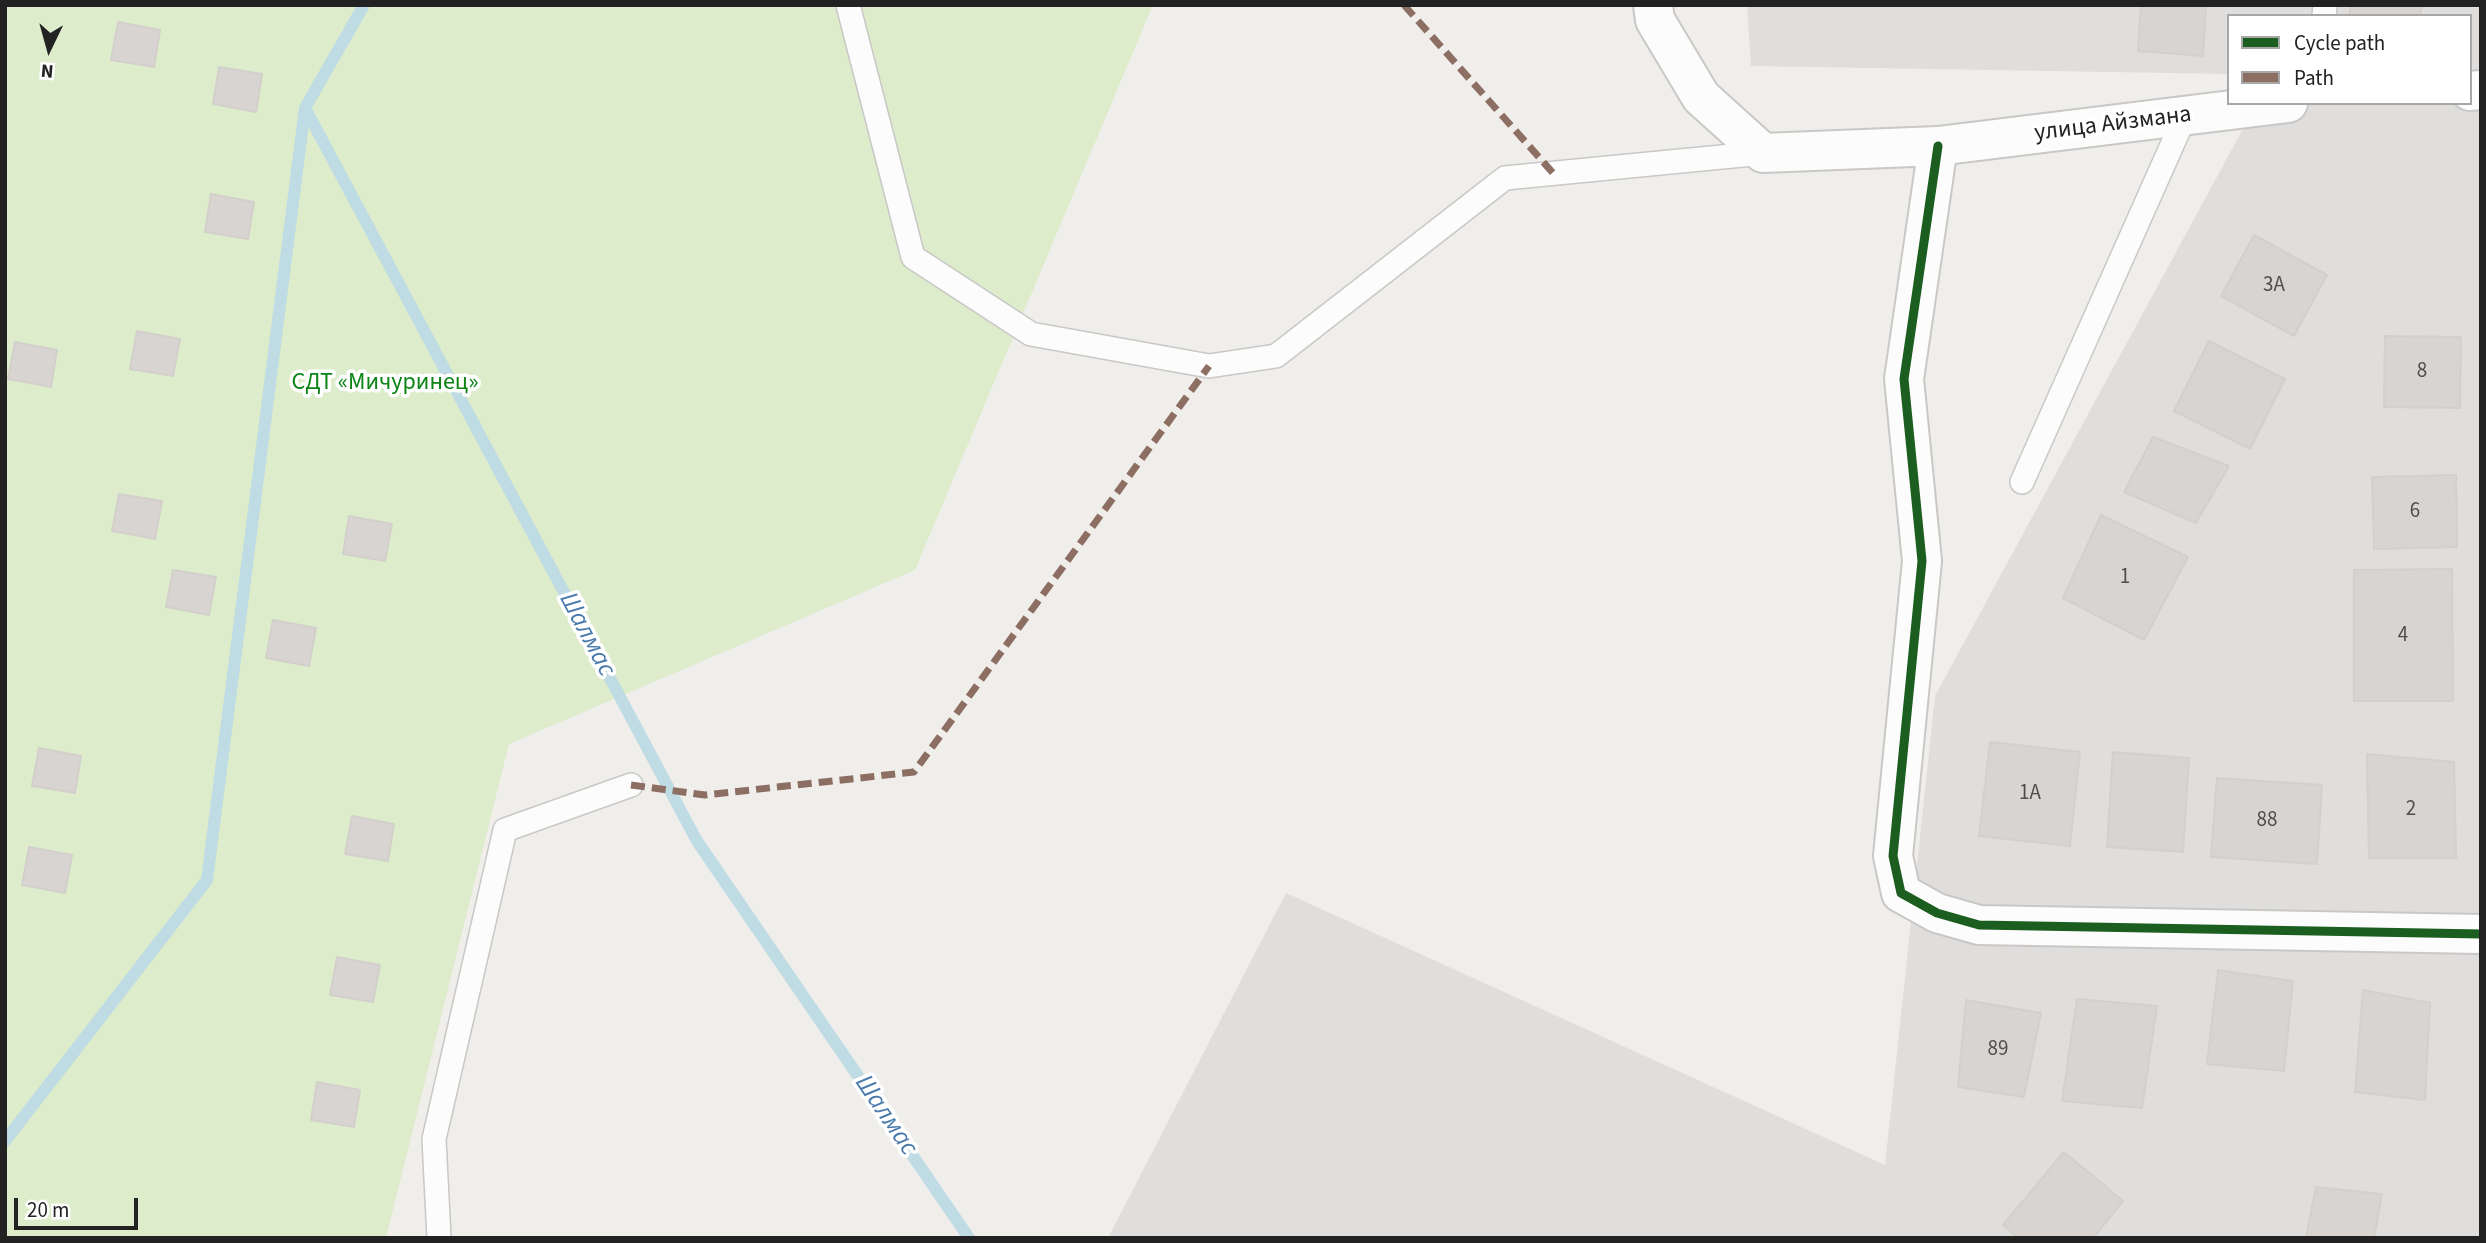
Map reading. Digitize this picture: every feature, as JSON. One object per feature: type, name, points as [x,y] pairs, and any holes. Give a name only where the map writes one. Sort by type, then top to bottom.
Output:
[{"type":"street","points":[[1653,5],[1655,20],[1701,97],[1763,153]]},
{"type":"street","name":"улица Айзмана","points":[[1763,153],[1938,146],[2272,105]]},
{"type":"street","points":[[1938,146],[1904,379],[1922,561],[1893,856],[1901,893],[1937,913],[1979,925],[2481,933]]},
{"type":"lane","points":[[848,5],[913,257],[1031,334],[1209,366],[1276,356],[1505,178],[1763,153]]},
{"type":"lane","points":[[2022,482],[2185,116]]},
{"type":"lane","points":[[439,1238],[434,1139],[505,830],[631,785]]},
{"type":"shaded area","points":[[1747,5],[2481,5],[2481,1238],[1108,1238],[1286,893],[1885,1165],[1935,696],[2256,105],[2472,105],[2472,14],[2227,14],[2227,74],[1751,66]]},
{"type":"green space","name":"СДТ «Мичуринец»","points":[[5,5],[1153,5],[915,570],[509,744],[386,1238],[5,1238]]},
{"type":"building","points":[[2141,5],[2206,5],[2203,56],[2138,51]]},
{"type":"building","points":[[2351,5],[2422,5],[2420,14],[2349,14]]},
{"type":"building","points":[[118,22],[160,30],[154,67],[111,60]]},
{"type":"building","points":[[219,67],[262,74],[256,112],[213,104]]},
{"type":"building","points":[[211,194],[254,202],[248,239],[205,232]]},
{"type":"building","points":[[2254,235],[2327,275],[2294,336],[2221,296]]},
{"type":"building","points":[[137,331],[180,339],[173,376],[130,369]]},
{"type":"building","points":[[2385,336],[2461,337],[2460,408],[2384,407]]},
{"type":"building","points":[[2209,341],[2285,379],[2250,449],[2174,411]]},
{"type":"building","points":[[15,342],[57,350],[51,387],[8,379]]},
{"type":"building","points":[[2153,437],[2229,466],[2196,523],[2124,492]]},
{"type":"building","points":[[2456,475],[2457,547],[2374,549],[2372,477]]},
{"type":"building","points":[[119,494],[162,501],[155,539],[112,531]]},
{"type":"building","points":[[2101,515],[2188,557],[2144,640],[2063,598]]},
{"type":"building","points":[[349,516],[392,524],[385,561],[343,554]]},
{"type":"building","points":[[2452,569],[2453,701],[2354,701],[2354,570]]},
{"type":"building","points":[[173,570],[216,577],[209,615],[166,607]]},
{"type":"building","points":[[273,620],[316,628],[309,666],[266,658]]},
{"type":"building","points":[[1990,742],[2080,752],[2070,846],[1979,836]]},
{"type":"building","points":[[39,748],[81,756],[75,793],[32,786]]},
{"type":"building","points":[[2113,752],[2189,758],[2183,852],[2107,847]]},
{"type":"building","points":[[2367,754],[2454,762],[2456,858],[2369,858]]},
{"type":"building","points":[[2217,778],[2322,785],[2317,864],[2211,857]]},
{"type":"building","points":[[352,816],[394,824],[388,861],[345,854]]},
{"type":"building","points":[[29,847],[72,855],[65,893],[22,885]]},
{"type":"building","points":[[337,957],[380,965],[373,1002],[330,995]]},
{"type":"building","points":[[2218,970],[2293,981],[2284,1071],[2207,1064]]},
{"type":"building","points":[[2363,990],[2430,1003],[2425,1100],[2355,1092]]},
{"type":"building","points":[[2077,999],[2157,1006],[2142,1108],[2062,1101]]},
{"type":"building","points":[[1966,1000],[2041,1013],[2024,1097],[1958,1087]]},
{"type":"building","points":[[317,1082],[360,1090],[354,1127],[311,1120]]},
{"type":"building","points":[[2064,1152],[2123,1201],[2093,1238],[2018,1238],[2003,1225]]},
{"type":"building","points":[[2316,1187],[2382,1194],[2374,1238],[2306,1238]]},
{"type":"waterway","name":"Шалмас","points":[[364,5],[305,108],[697,841],[969,1238]]},
{"type":"waterway","points":[[5,1141],[207,880],[305,108]]},
{"type":"marked path","points":[[1404,5],[1553,173]]},
{"type":"marked path","points":[[631,785],[705,795],[914,772],[1209,366]]},
{"type":"cycle path","points":[[1938,146],[1904,379],[1922,561],[1893,856],[1901,893],[1937,913],[1979,925],[2481,934]]}]
